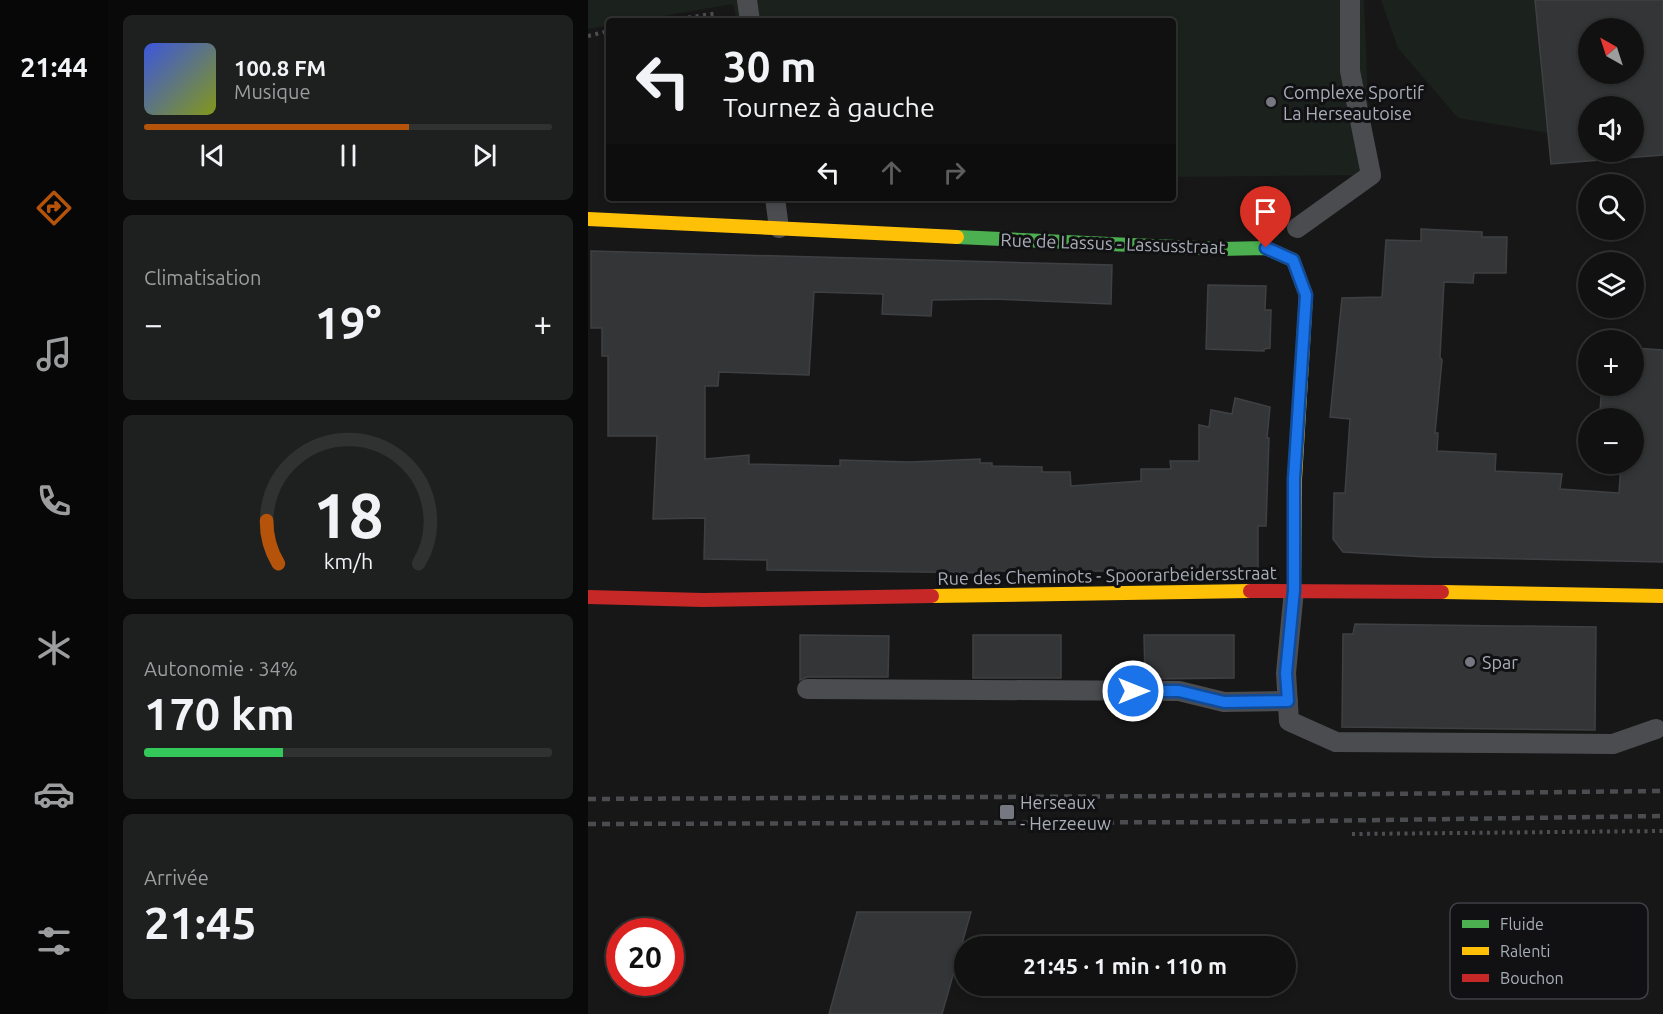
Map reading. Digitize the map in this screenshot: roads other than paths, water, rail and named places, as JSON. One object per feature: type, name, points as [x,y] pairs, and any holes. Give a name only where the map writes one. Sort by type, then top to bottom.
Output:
[{"type":"street","name":"Rue de Lassus - Lassusstraat","points":[[588,219],[1208,248],[1266,248],[1293,260],[1306,295],[1294,479],[1294,590]]},
{"type":"street","name":"Rue des Cheminots - Spoorarbeidersstraat","points":[[588,597],[703,600],[1294,590],[1663,596]]},
{"type":"lane","points":[[1297,228],[1371,175],[1350,71],[1350,0]]},
{"type":"lane","points":[[775,201],[779,228]]},
{"type":"lane","points":[[1294,590],[1286,673],[1289,721],[1336,742],[1613,744],[1656,729]]},
{"type":"lane","points":[[807,688],[1179,691],[1224,702],[1288,701]]},
{"type":"railway","points":[[588,799],[1663,791]]},
{"type":"railway","points":[[588,824],[1242,822],[1663,816]]},
{"type":"place","name":"Complexe Sportif La Herseautoise","points":[[1271,102]]},
{"type":"place","name":"Spar","points":[[1470,662]]},
{"type":"place","name":"Herseaux - Herzeeuw","points":[[1007,812]]}]
